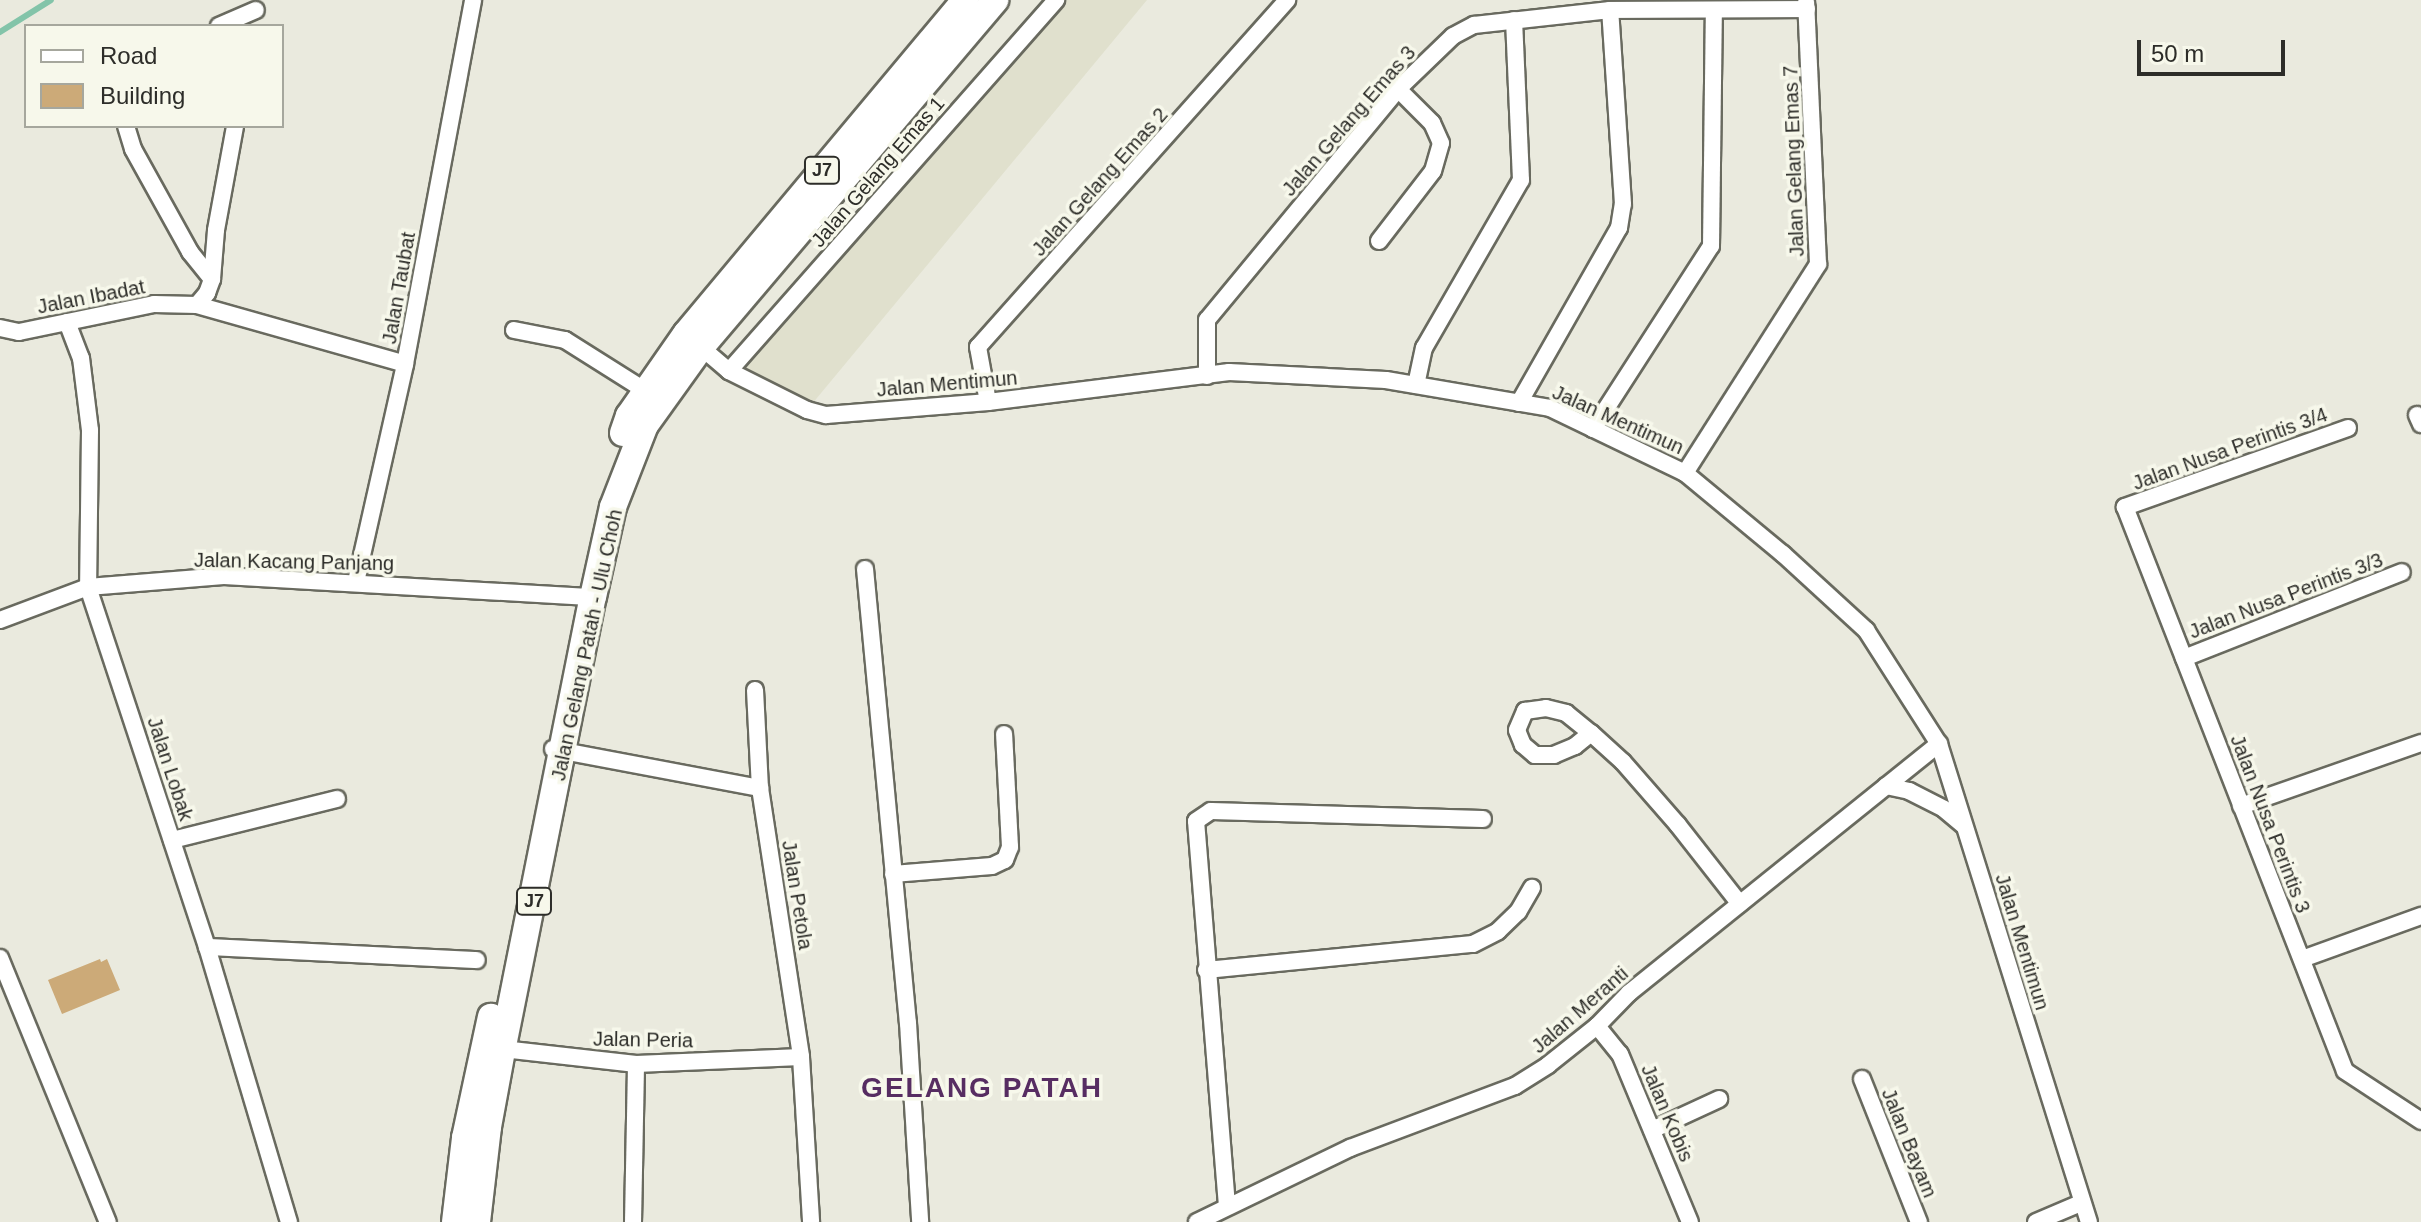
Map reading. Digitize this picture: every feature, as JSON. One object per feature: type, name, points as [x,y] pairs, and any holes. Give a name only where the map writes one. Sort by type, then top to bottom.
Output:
[{"type":"main road","name":"Jalan Gelang Patah - Ulu Choh","points":[[455,1222],[465,1138],[493,1048],[558,749],[600,502],[629,416],[646,391],[693,340],[961,7],[995,0]]},
{"type":"main road","name":"Jalan Gelang Patah - Ulu Choh","points":[[586,596],[613,507],[645,425],[693,340]]},
{"type":"main road","name":"Jalan Gelang Patah - Ulu Choh","points":[[477,1222],[493,1048]]},
{"type":"street","name":"Jalan Taubat","points":[[356,582],[405,364],[473,0]]},
{"type":"street","name":"Jalan Gelang Emas 1","points":[[729,371],[1056,0]]},
{"type":"street","name":"Jalan Gelang Emas 2","points":[[988,402],[978,347],[1287,0]]},
{"type":"street","name":"Jalan Gelang Emas 3","points":[[1207,376],[1207,320],[1398,89],[1453,36],[1474,25],[1610,10],[1714,10],[1807,4]]},
{"type":"street","name":"Jalan Gelang Emas 7","points":[[1685,473],[1818,264],[1807,4]]},
{"type":"street","points":[[1519,403],[1619,228],[1623,204],[1610,10]]},
{"type":"street","points":[[1593,429],[1711,246],[1714,10]]},
{"type":"street","points":[[224,24],[255,12]]},
{"type":"street","points":[[1416,385],[1424,348],[1521,180],[1514,20]]},
{"type":"street","points":[[1379,241],[1433,171],[1441,143],[1432,123],[1398,89]]},
{"type":"street","points":[[127,128],[133,149],[190,252],[212,279]]},
{"type":"street","points":[[197,305],[207,293],[212,279],[216,230],[235,128]]},
{"type":"street","name":"Jalan Ibadat","points":[[0,328],[19,332],[154,304],[197,305],[405,364]]},
{"type":"street","name":"Jalan Lobak","points":[[67,322],[81,358],[90,430],[88,587],[207,947],[289,1222]]},
{"type":"street","points":[[514,330],[565,340],[646,391]]},
{"type":"street","name":"Jalan Mentimun","points":[[693,340],[729,371],[807,410],[826,415],[988,402],[1229,372],[1386,380],[1550,408],[1685,473],[1783,554],[1866,630],[1939,744],[2089,1222]]},
{"type":"street","name":"Jalan Nusa Perintis 3/4","points":[[2125,507],[2348,428]]},
{"type":"street","name":"Jalan Nusa Perintis 3","points":[[2125,507],[2345,1071],[2421,1121]]},
{"type":"street","points":[[865,569],[908,1023],[920,1222]]},
{"type":"street","name":"Jalan Nusa Perintis 3/3","points":[[2184,658],[2402,572]]},
{"type":"street","name":"Jalan Kacang Panjang","points":[[0,620],[88,587],[224,576],[586,596]]},
{"type":"street","name":"Jalan Petola","points":[[755,690],[760,788],[801,1057],[811,1222]]},
{"type":"street","points":[[1591,733],[1623,762],[1740,904]]},
{"type":"street","points":[[893,874],[992,866],[1005,860],[1010,847],[1004,734]]},
{"type":"street","points":[[2241,806],[2421,743]]},
{"type":"street","name":"Jalan Meranti","points":[[1197,1222],[1350,1148],[1515,1086],[1548,1065],[1597,1026],[1629,993],[1939,744]]},
{"type":"street","points":[[558,749],[760,788]]},
{"type":"street","points":[[1886,786],[1909,791],[1944,809],[1964,826]]},
{"type":"street","points":[[172,840],[337,799]]},
{"type":"street","points":[[1227,1206],[1195,829],[1204,813],[1483,819]]},
{"type":"street","points":[[1206,970],[1473,944],[1498,931],[1518,912],[1532,888]]},
{"type":"street","points":[[2302,959],[2421,916]]},
{"type":"street","points":[[207,947],[477,960]]},
{"type":"street","points":[[0,958],[5,989],[108,1222]]},
{"type":"street","name":"Jalan Kobis","points":[[1597,1026],[1620,1054],[1690,1222]]},
{"type":"street","name":"Jalan Peria","points":[[493,1048],[636,1064],[801,1057]]},
{"type":"street","points":[[633,1222],[636,1064]]},
{"type":"street","name":"Jalan Bayam","points":[[1862,1079],[1919,1222]]},
{"type":"street","points":[[1652,1130],[1719,1099]]},
{"type":"street","points":[[2036,1222],[2081,1203]]},
{"type":"shaded area","points":[[1056,0],[1147,0],[807,410],[729,371]]},
{"type":"building","points":[[100,959],[101,962],[107,959],[120,990],[62,1014],[48,980]]},
{"type":"waterway","points":[[0,32],[51,0]]},
{"type":"district","name":"GELANG PATAH","points":[[982,1088]]}]
